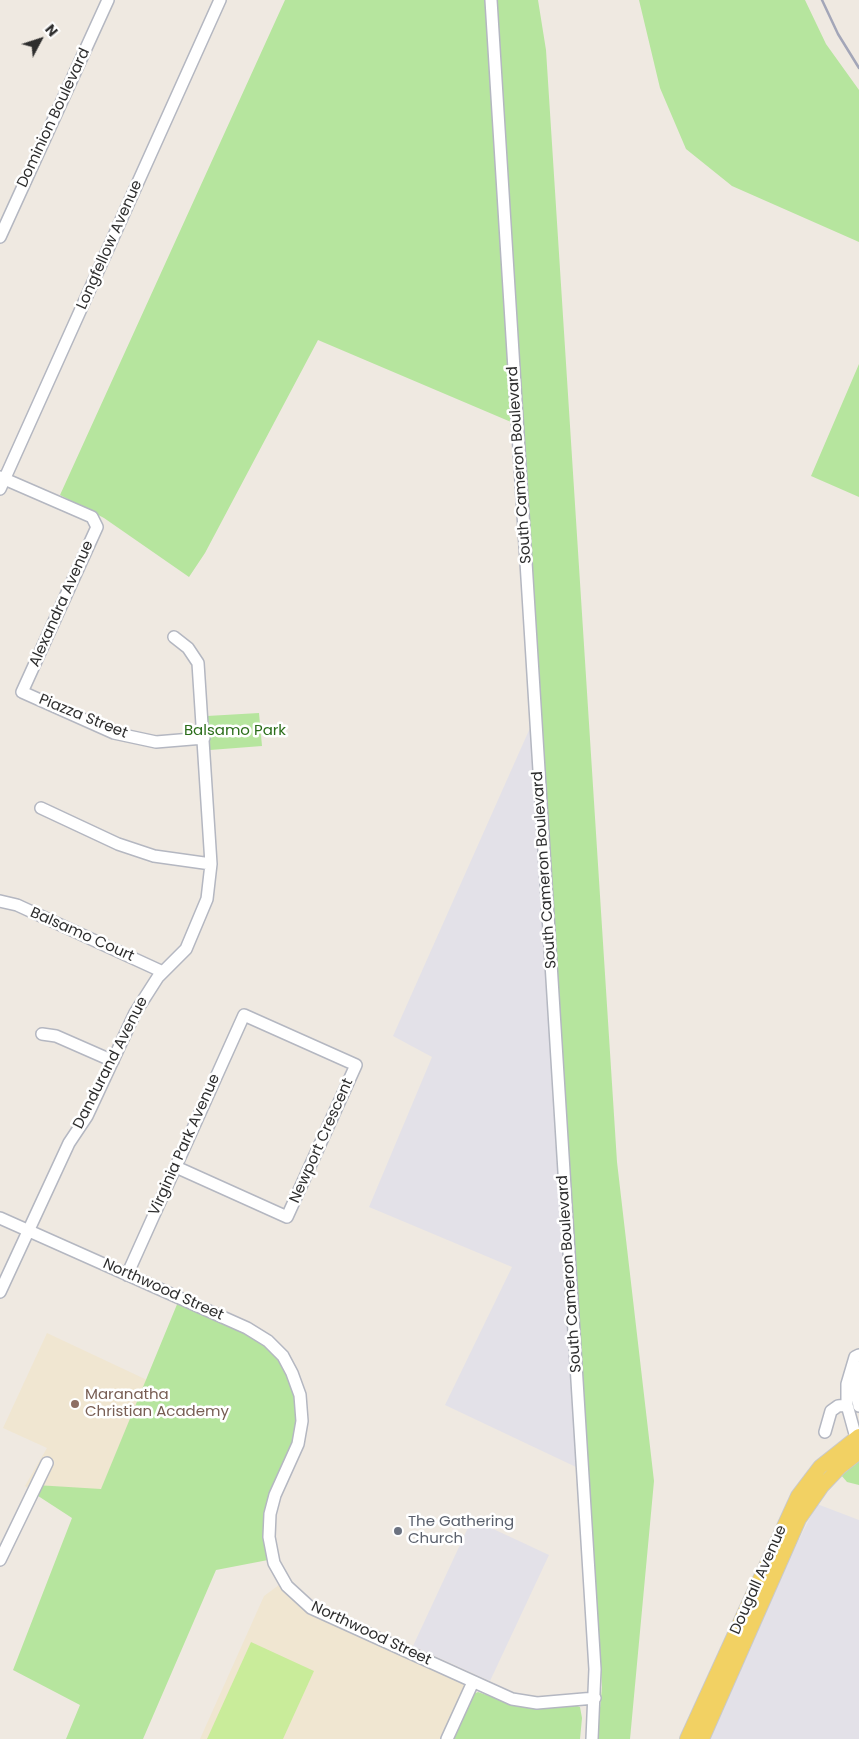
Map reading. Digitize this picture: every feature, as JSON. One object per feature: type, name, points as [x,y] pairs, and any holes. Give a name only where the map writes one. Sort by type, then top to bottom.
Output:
[{"type":"main road","name":"Dougall Avenue","points":[[687,1739],[798,1496],[820,1467],[858,1444]]},
{"type":"main road","name":"Dougall Avenue","points":[[702,1739],[800,1519],[822,1486],[858,1444]]},
{"type":"street","name":"Dominion Boulevard","points":[[0,237],[108,0]]},
{"type":"street","name":"Longfellow Avenue","points":[[2,482],[220,0]]},
{"type":"street","name":"South Cameron Boulevard","points":[[491,0],[595,1669],[592,1739]]},
{"type":"street","name":"Alexandra Avenue","points":[[2,482],[92,517],[97,527],[22,692]]},
{"type":"street","name":"Dandurand Avenue","points":[[0,1292],[69,1143],[87,1116],[135,1012],[164,972],[186,949],[206,899],[211,864],[198,663],[188,648],[174,637]]},
{"type":"street","name":"Piazza Street","points":[[22,692],[114,733],[156,742],[204,738]]},
{"type":"street","points":[[41,808],[118,844],[154,856],[211,864]]},
{"type":"street","name":"Balsamo Court","points":[[0,901],[17,905],[164,972]]},
{"type":"street","name":"Newport Crescent","points":[[176,1167],[287,1217],[352,1074],[356,1065],[244,1015]]},
{"type":"street","name":"Virginia Park Avenue","points":[[127,1275],[244,1015]]},
{"type":"street","points":[[42,1034],[56,1036],[113,1061]]},
{"type":"street","name":"Northwood Street","points":[[0,1218],[247,1328],[268,1341],[283,1356],[300,1395],[302,1421],[298,1444],[275,1495],[270,1514],[269,1537],[274,1563],[287,1586],[311,1608],[512,1699],[537,1703],[594,1698]]},
{"type":"street","points":[[858,1444],[847,1405],[847,1384],[855,1357],[859,1355]]},
{"type":"street","points":[[859,1368],[856,1388],[859,1406]]},
{"type":"street","points":[[825,1432],[831,1412],[838,1406],[847,1405]]},
{"type":"street","points":[[0,1560],[47,1463]]},
{"type":"street","points":[[447,1739],[473,1682]]},
{"type":"shaded area","points":[[530,728],[576,1467],[445,1405],[512,1267],[369,1207],[432,1057],[393,1036]]},
{"type":"shaded area","name":"Maranatha Christian Academy","points":[[47,1333],[147,1380],[101,1490],[36,1485],[32,1492],[25,1486],[47,1448],[3,1428]]},
{"type":"shaded area","points":[[817,1504],[859,1520],[859,1739],[706,1739],[778,1581]]},
{"type":"shaded area","points":[[472,1519],[549,1555],[490,1681],[413,1646]]},
{"type":"shaded area","points":[[279,1585],[298,1604],[316,1615],[465,1684],[441,1739],[200,1739],[264,1596]]},
{"type":"green space","points":[[285,0],[485,0],[511,422],[318,340],[205,553],[189,577],[104,518],[60,495]]},
{"type":"green space","points":[[496,0],[538,0],[546,50],[617,1162],[654,1481],[630,1739],[597,1739],[602,1687]]},
{"type":"green space","points":[[639,0],[805,0],[826,44],[859,90],[859,242],[732,186],[686,149],[660,88]]},
{"type":"green space","points":[[859,364],[859,497],[811,476]]},
{"type":"green space","name":"Balsamo Park","points":[[259,713],[262,746],[210,750],[207,716]]},
{"type":"green space","points":[[178,1302],[236,1327],[264,1344],[282,1364],[292,1384],[296,1403],[297,1423],[292,1444],[268,1499],[264,1523],[268,1560],[216,1570],[143,1739],[66,1739],[80,1705],[13,1670],[72,1518],[32,1492],[36,1485],[101,1489]]},
{"type":"green space","points":[[859,1459],[859,1485],[847,1482],[841,1475]]},
{"type":"green space","points":[[251,1642],[314,1671],[283,1739],[207,1739]]},
{"type":"green space","points":[[478,1692],[521,1707],[580,1707],[582,1718],[580,1739],[450,1739],[471,1695]]},
{"type":"railway","points":[[822,0],[838,34],[859,68]]},
{"type":"place","name":"Maranatha Christian Academy","points":[[75,1404]]},
{"type":"place","name":"The Gathering Church","points":[[398,1531]]}]
